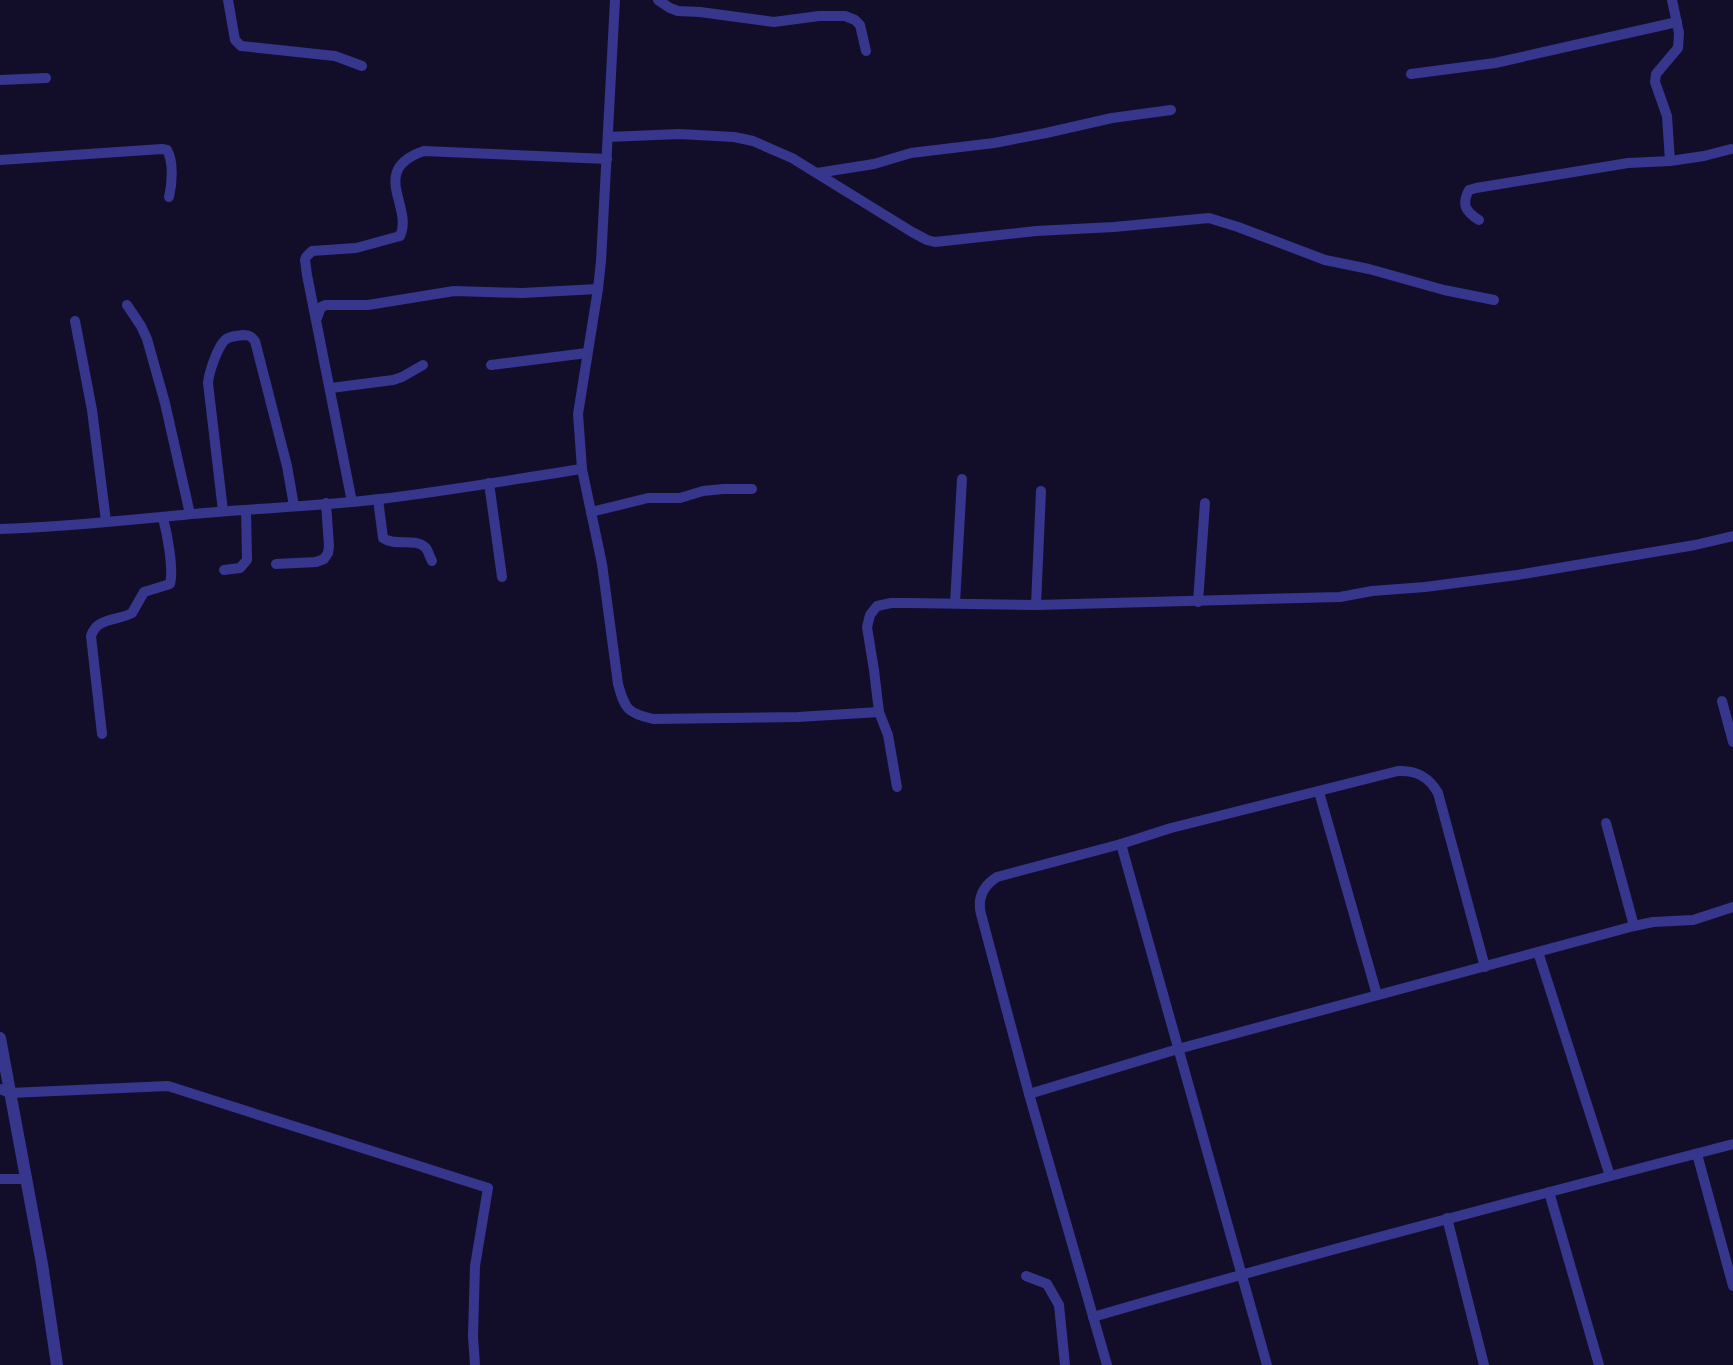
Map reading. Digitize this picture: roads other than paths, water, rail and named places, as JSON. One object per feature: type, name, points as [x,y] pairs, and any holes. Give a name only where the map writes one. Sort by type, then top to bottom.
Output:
[{"type":"street","points":[[228,0],[235,40],[241,46],[335,56],[362,66]]},
{"type":"street","points":[[615,0],[598,289],[578,414],[582,469],[602,564],[618,684],[623,703],[635,715],[653,719],[798,717],[879,712]]},
{"type":"street","points":[[658,0],[670,9],[678,11],[774,22],[819,16],[845,16],[860,25],[866,51]]},
{"type":"street","points":[[1670,161],[1667,116],[1656,82],[1656,74],[1678,48],[1680,41],[1672,0]]},
{"type":"street","points":[[1411,74],[1496,63],[1677,22]]},
{"type":"street","points":[[0,80],[46,78]]},
{"type":"street","points":[[817,173],[874,164],[911,153],[994,142],[1112,118],[1171,110]]},
{"type":"street","points":[[608,137],[679,134],[734,137],[753,141],[792,158],[927,240],[935,242],[1036,231],[1209,219],[1238,227],[1325,260],[1494,300]]},
{"type":"street","points":[[1479,220],[1468,213],[1464,207],[1468,190],[1628,163],[1670,161],[1704,156],[1731,149]]},
{"type":"street","points":[[0,160],[167,150],[170,157],[169,197]]},
{"type":"street","points":[[352,502],[307,275],[306,256],[312,251],[356,248],[400,236],[403,229],[402,219],[395,187],[398,169],[415,153],[424,151],[607,159]]},
{"type":"street","points":[[317,318],[321,307],[326,306],[368,305],[454,291],[522,293],[598,289]]},
{"type":"street","points":[[127,305],[147,339],[165,403],[190,514]]},
{"type":"street","points":[[75,321],[93,410],[106,521]]},
{"type":"street","points":[[223,511],[208,383],[217,355],[224,341],[231,336],[247,335],[255,341],[294,506]]},
{"type":"street","points":[[491,365],[588,353]]},
{"type":"street","points":[[330,388],[393,380],[423,365]]},
{"type":"street","points":[[0,529],[64,527],[106,521],[352,502],[582,469]]},
{"type":"street","points":[[955,603],[962,479]]},
{"type":"street","points":[[489,483],[502,577]]},
{"type":"street","points":[[591,512],[648,498],[680,498],[703,490],[752,489]]},
{"type":"street","points":[[1036,605],[1041,491]]},
{"type":"street","points":[[378,499],[383,538],[389,542],[420,544],[426,548],[432,561]]},
{"type":"street","points":[[276,564],[316,562],[324,559],[329,546],[326,503]]},
{"type":"street","points":[[1198,602],[1205,503]]},
{"type":"street","points":[[224,570],[240,568],[247,560],[246,510]]},
{"type":"street","points":[[102,734],[91,636],[103,622],[132,613],[144,592],[170,584],[172,578],[163,518]]},
{"type":"street","points":[[897,788],[888,735],[879,712],[867,627],[870,615],[878,606],[891,603],[1036,605],[1340,597],[1372,591],[1517,576],[1695,545],[1733,536]]},
{"type":"street","points":[[1722,701],[1733,742]]},
{"type":"street","points":[[1107,1365],[1029,1094],[979,907],[982,892],[986,886],[997,877],[1183,825],[1398,771],[1408,771],[1426,778],[1438,793],[1485,967]]},
{"type":"street","points":[[1319,792],[1377,995]]},
{"type":"street","points":[[1606,823],[1634,926]]},
{"type":"street","points":[[1121,844],[1267,1365]]},
{"type":"street","points":[[1029,1094],[1178,1049],[1634,926],[1653,922],[1693,920],[1733,907]]},
{"type":"street","points":[[1538,952],[1610,1176]]},
{"type":"street","points":[[0,1038],[5,1091],[26,1175],[57,1365]]},
{"type":"street","points":[[5,1091],[168,1086],[488,1188],[475,1266],[472,1336],[475,1365]]},
{"type":"street","points":[[1093,1317],[1240,1274],[1447,1218],[1733,1144]]},
{"type":"street","points":[[1696,1154],[1733,1286]]},
{"type":"street","points":[[0,1172],[26,1175]]},
{"type":"street","points":[[0,1179],[26,1175]]},
{"type":"street","points":[[1550,1192],[1599,1365]]},
{"type":"street","points":[[1447,1218],[1484,1365]]},
{"type":"street","points":[[1026,1276],[1047,1284],[1059,1305],[1065,1365]]}]
